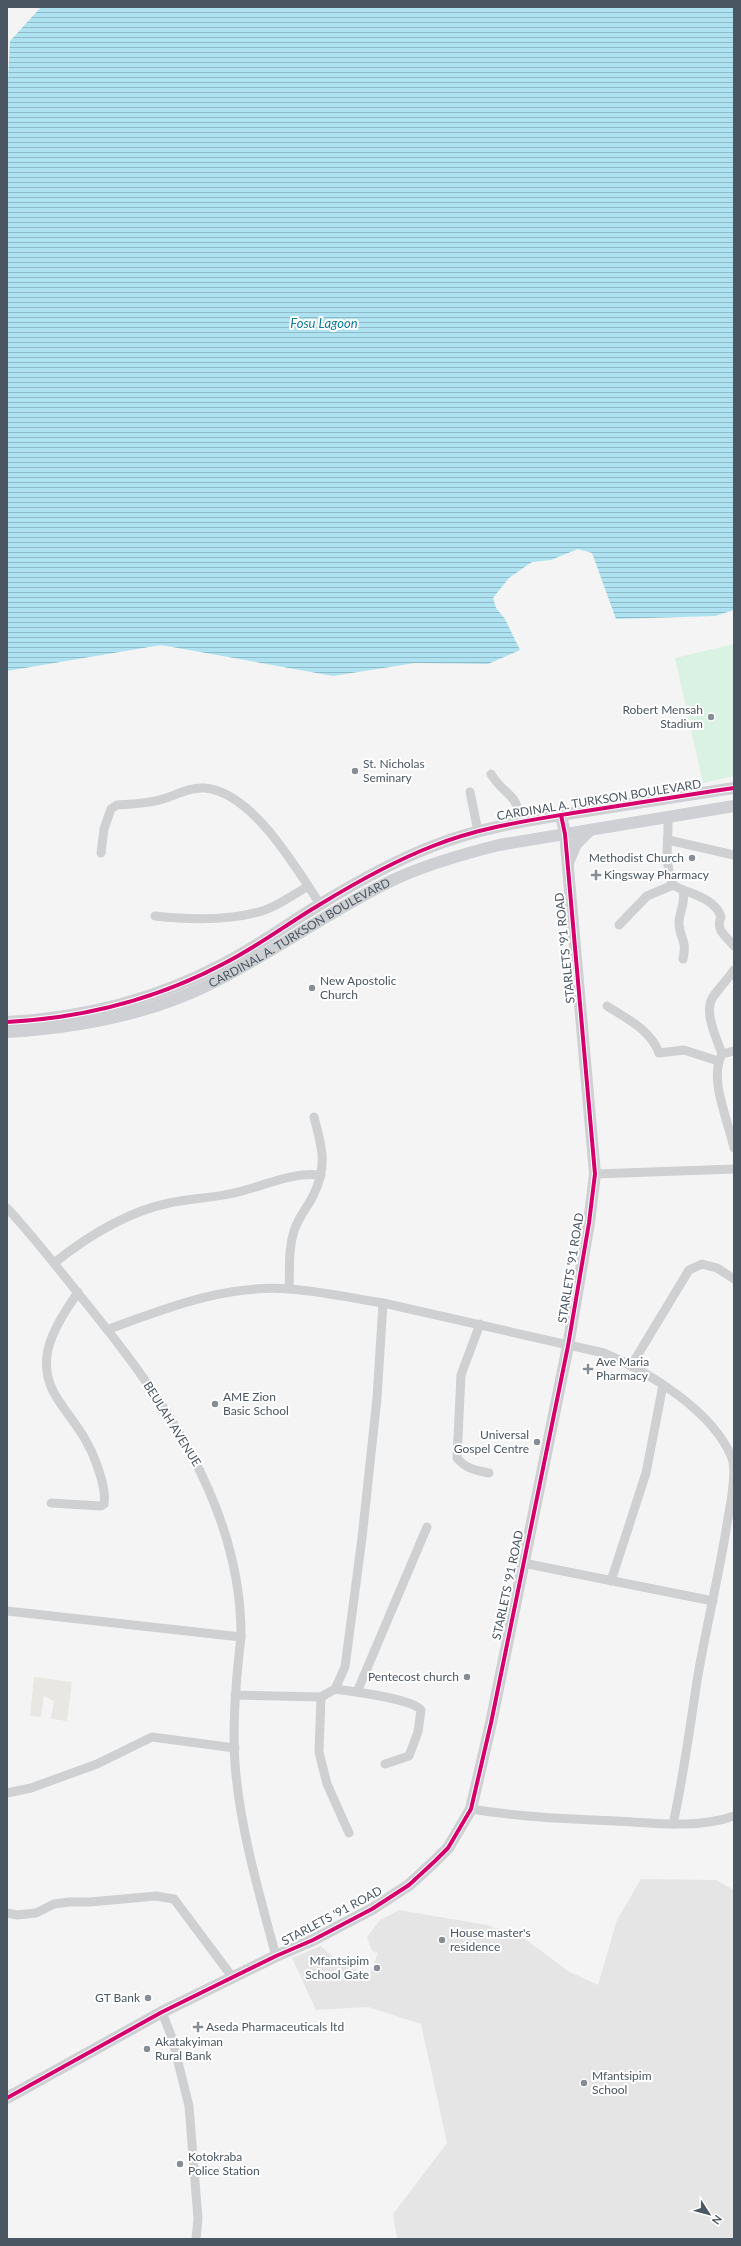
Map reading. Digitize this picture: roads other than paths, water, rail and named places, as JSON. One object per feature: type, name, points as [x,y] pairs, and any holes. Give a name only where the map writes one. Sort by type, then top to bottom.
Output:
[{"type":"street","points":[[491,774],[497,783],[509,793],[519,806],[520,821]]},
{"type":"street","points":[[101,853],[104,829],[111,809],[117,806],[162,799],[191,789],[205,788],[223,793],[255,815],[271,834],[320,904]]},
{"type":"street","name":"CARDINAL A. TURKSON BOULEVARD","points":[[7,1022],[68,1016],[106,1008],[182,983],[223,964],[320,904],[381,870],[433,846],[478,831],[520,821],[734,788]]},
{"type":"street","points":[[470,792],[478,831]]},
{"type":"street","points":[[690,794],[693,812]]},
{"type":"street","name":"CARDINAL A. TURKSON BOULEVARD","points":[[7,1032],[92,1023],[168,1002],[229,974],[327,915],[394,879],[462,854],[499,845],[734,806]]},
{"type":"street","name":"STARLETS '91 ROAD","points":[[7,2098],[162,2012],[276,1956],[313,1940],[372,1909],[409,1885],[448,1848],[471,1809],[491,1723],[568,1346],[589,1223],[595,1174],[565,834],[561,815]]},
{"type":"street","points":[[668,816],[666,858],[673,885],[683,891],[694,893],[708,901],[716,908],[721,917],[719,921],[719,930],[734,946]]},
{"type":"street","points":[[567,864],[576,844],[589,831]]},
{"type":"street","points":[[668,840],[734,855]]},
{"type":"street","points":[[619,925],[647,896],[673,885]]},
{"type":"street","points":[[155,916],[209,919],[248,914],[276,905],[308,886]]},
{"type":"street","points":[[683,891],[684,905],[679,924],[686,944],[683,959]]},
{"type":"street","points":[[734,970],[712,998],[709,1009],[720,1058],[719,1095],[734,1148]]},
{"type":"street","points":[[607,1006],[645,1031],[655,1041],[659,1053],[684,1050],[720,1058],[734,1050]]},
{"type":"street","points":[[289,1289],[290,1249],[294,1231],[302,1212],[313,1197],[321,1175],[323,1151],[314,1117]]},
{"type":"street","points":[[595,1174],[734,1169]]},
{"type":"street","points":[[54,1263],[83,1240],[102,1229],[146,1209],[187,1199],[235,1193],[284,1177],[298,1175],[321,1175]]},
{"type":"street","name":"BEULAH AVENUE","points":[[7,1208],[109,1330],[159,1399],[188,1446],[207,1485],[228,1542],[237,1580],[241,1610],[241,1637],[235,1695],[235,1748],[239,1799],[252,1865],[276,1956]]},
{"type":"street","points":[[631,1366],[689,1270],[702,1264],[717,1268],[734,1279]]},
{"type":"street","points":[[109,1330],[190,1300],[258,1289],[289,1289],[383,1303],[604,1353],[631,1366],[685,1400],[711,1423],[732,1459],[733,1485],[713,1601],[698,1674],[673,1824]]},
{"type":"street","points":[[51,1503],[101,1506],[104,1504],[105,1499],[101,1476],[91,1447],[81,1429],[57,1398],[48,1383],[45,1370],[52,1336],[59,1320],[78,1292]]},
{"type":"street","points":[[335,1689],[344,1667],[362,1538],[377,1398],[383,1303]]},
{"type":"street","points":[[480,1324],[461,1375],[457,1458],[464,1466],[471,1470],[489,1473]]},
{"type":"street","points":[[611,1581],[646,1473],[663,1385]]},
{"type":"street","points":[[358,1692],[427,1527]]},
{"type":"street","points":[[523,1563],[713,1601]]},
{"type":"street","points":[[7,1611],[241,1637]]},
{"type":"street","points":[[235,1695],[321,1697],[335,1689],[358,1692],[416,1704],[421,1710],[418,1732],[409,1756],[385,1764]]},
{"type":"street","points":[[321,1697],[319,1752],[327,1784],[349,1833]]},
{"type":"street","points":[[7,1793],[31,1788],[97,1764],[152,1737],[235,1748]]},
{"type":"street","points":[[471,1809],[516,1816],[673,1824],[719,1821],[734,1816]]},
{"type":"street","points":[[7,1913],[17,1915],[36,1913],[54,1904],[69,1902],[90,1902],[156,1896],[174,1899],[233,1978]]},
{"type":"street","points":[[162,2012],[172,2038],[189,2106],[198,2219],[196,2239]]},
{"type":"water","name":"Fosu Lagoon","points":[[41,7],[734,7],[734,610],[715,616],[616,619],[592,553],[578,549],[551,560],[532,562],[509,578],[493,598],[496,608],[505,619],[520,650],[488,664],[415,663],[333,676],[161,645],[7,671],[7,98],[10,41]]},
{"type":"place","name":"Robert Mensah Stadium","points":[[711,717]]},
{"type":"place","name":"St. Nicholas Seminary","points":[[355,771]]},
{"type":"place","name":"Methodist Church","points":[[692,858]]},
{"type":"place","name":"Kingsway Pharmacy","points":[[596,875]]},
{"type":"place","name":"New Apostolic Church","points":[[312,988]]},
{"type":"place","name":"Ave Maria Pharmacy","points":[[588,1369]]},
{"type":"place","name":"AME Zion Basic School","points":[[215,1404]]},
{"type":"place","name":"Universal Gospel Centre","points":[[537,1442]]},
{"type":"place","name":"Pentecost church","points":[[467,1677]]},
{"type":"place","name":"House master's residence","points":[[442,1940]]},
{"type":"place","name":"Mfantsipim School Gate","points":[[377,1968]]},
{"type":"place","name":"GT Bank","points":[[148,1998]]},
{"type":"place","name":"Aseda Pharmaceuticals ltd","points":[[198,2027]]},
{"type":"place","name":"Akatakyiman Rural Bank","points":[[147,2049]]},
{"type":"place","name":"Mfantsipim School","points":[[584,2083]]},
{"type":"place","name":"Kotokraba Police Station","points":[[180,2164]]}]
